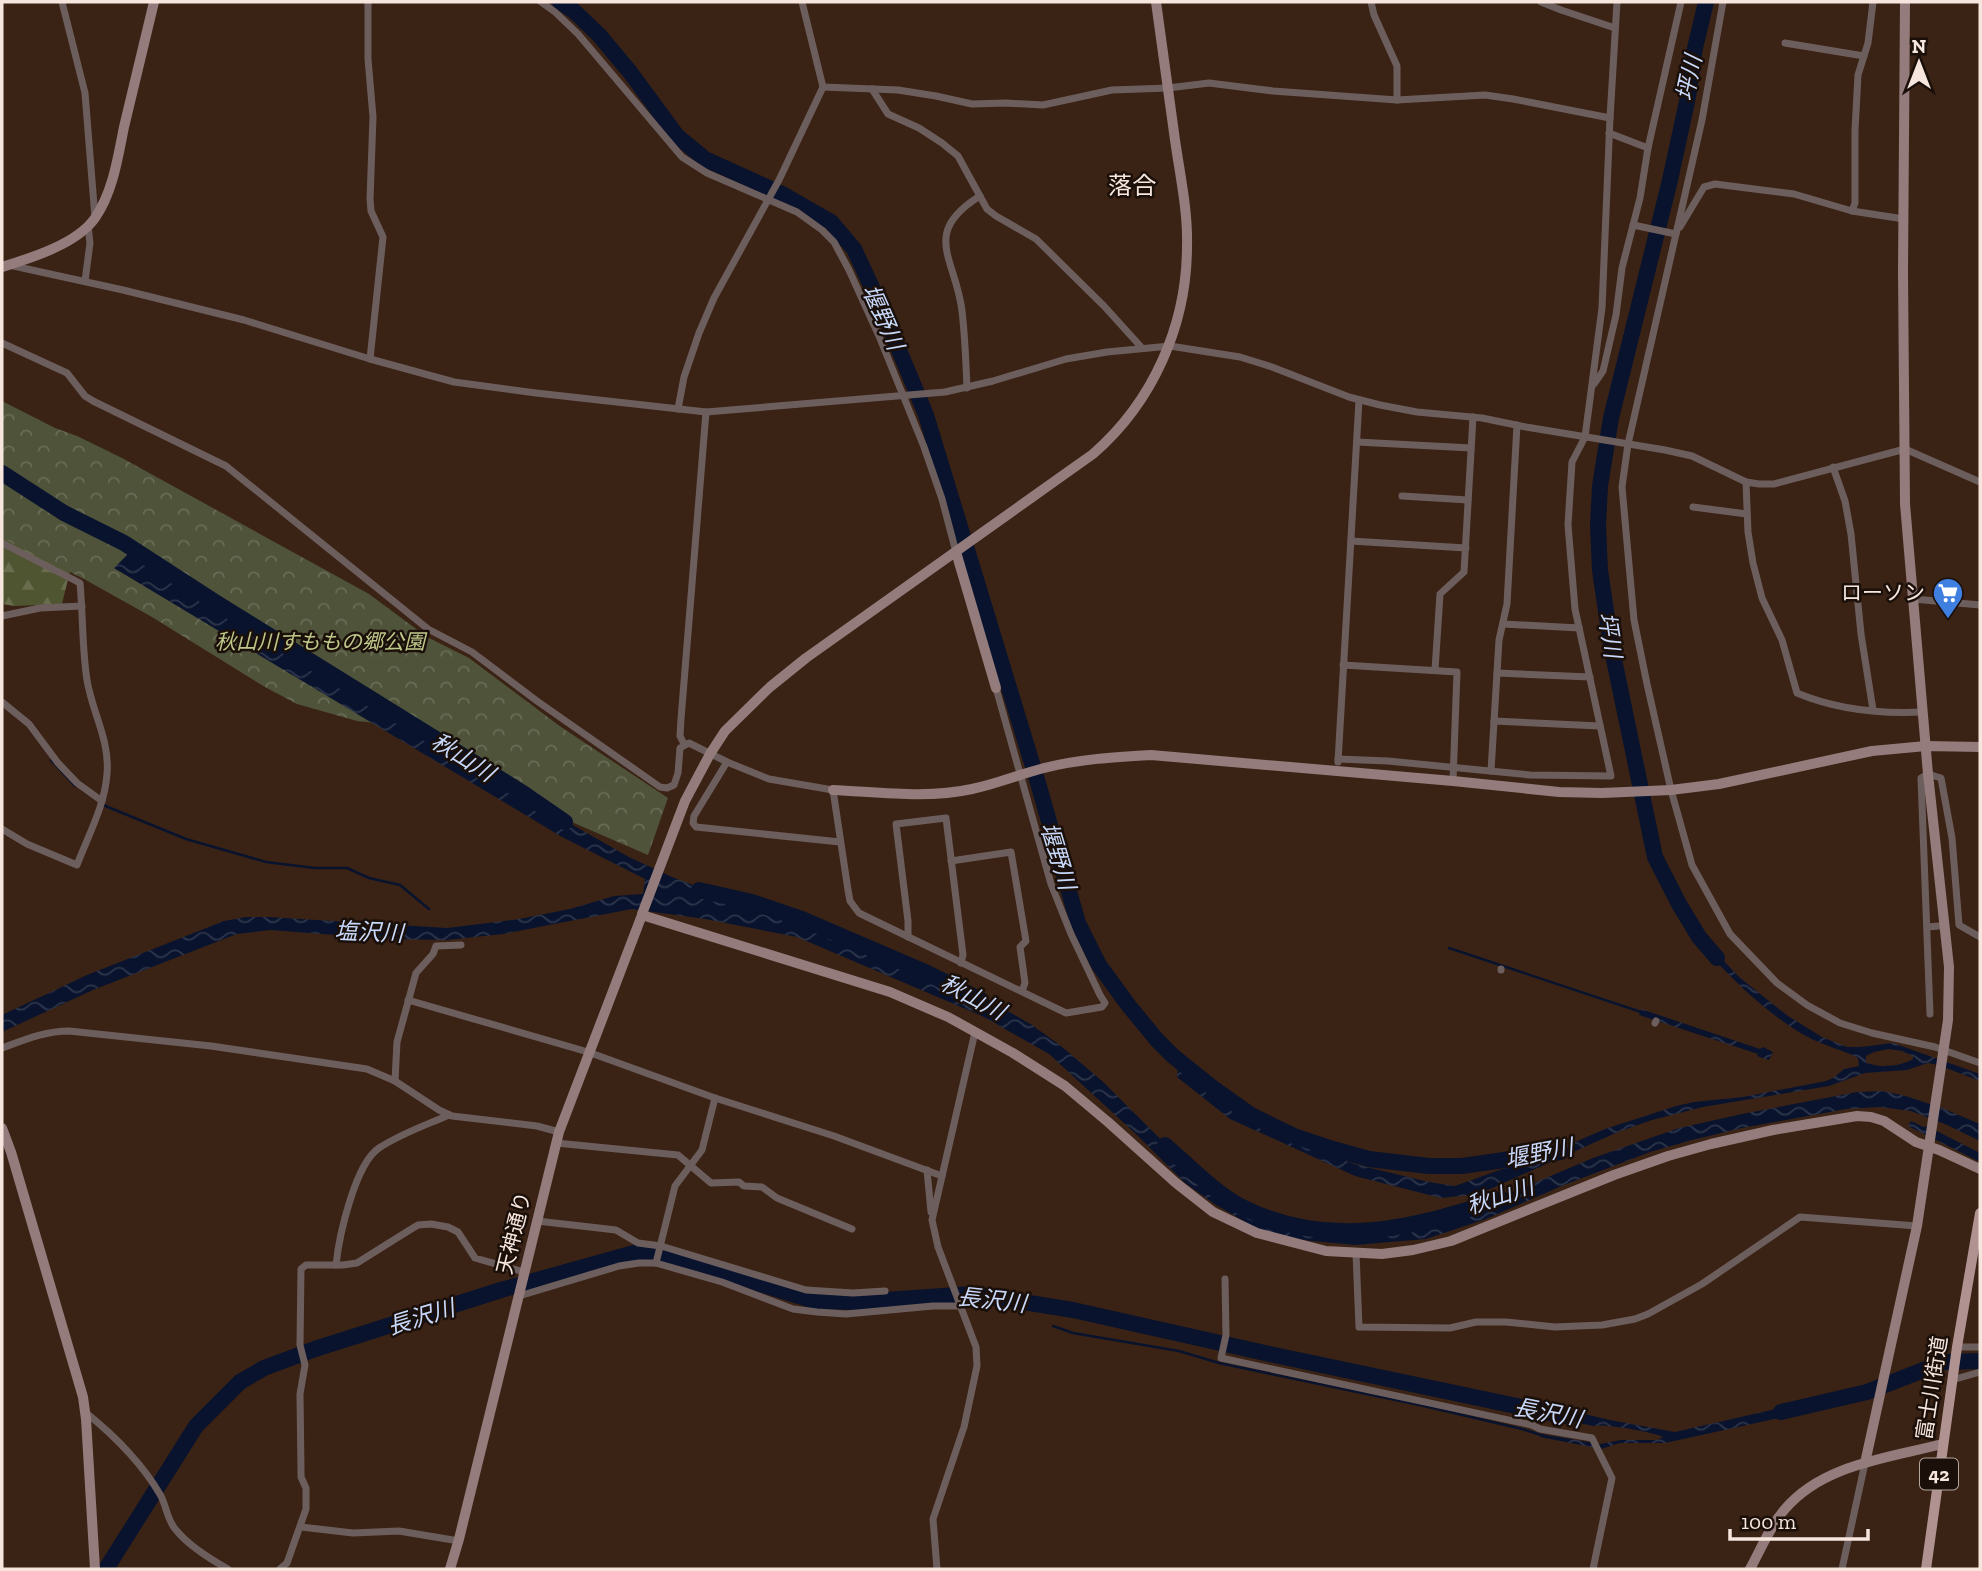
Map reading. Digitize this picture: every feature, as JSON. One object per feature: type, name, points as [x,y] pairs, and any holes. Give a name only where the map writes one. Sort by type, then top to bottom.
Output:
[{"type":"main road","name":"富士川街道","points":[[1926,1569],[1942,1444],[1980,1213]]},
{"type":"street","points":[[62,2],[85,93],[91,222],[85,281]]},
{"type":"street","points":[[4,265],[61,244],[81,233],[107,195],[154,2]]},
{"type":"street","points":[[368,2],[368,59],[373,117],[369,199],[371,211],[383,237],[370,359]]},
{"type":"street","points":[[541,2],[578,34],[682,157],[708,173],[797,212],[834,242],[906,396],[924,447],[958,551],[1051,884],[1071,934],[1105,1003],[1102,1007],[1066,1013],[859,913],[850,901],[833,790]]},
{"type":"street","points":[[678,409],[684,377],[714,298],[779,180],[823,87],[802,2]]},
{"type":"street","name":"天神通り","points":[[450,1569],[557,1138],[685,801],[710,754],[725,731],[770,687],[806,658],[1080,465],[1103,446],[1129,418],[1170,346],[1184,297],[1188,243],[1156,2]]},
{"type":"street","points":[[1371,2],[1374,15],[1397,66],[1397,100]]},
{"type":"street","points":[[1541,2],[1615,27]]},
{"type":"street","points":[[1338,759],[1530,775],[1611,776],[1575,609],[1569,525],[1572,462],[1586,437],[1602,308],[1617,2]]},
{"type":"street","points":[[1591,388],[1602,371],[1616,315],[1622,268],[1636,226],[1648,148],[1681,2]]},
{"type":"street","points":[[1723,2],[1702,120],[1625,444],[1622,487],[1634,620],[1671,790],[1692,865],[1730,934],[1777,983],[1807,1005],[1840,1023],[1872,1033],[1906,1039],[1980,1063]]},
{"type":"street","points":[[1853,211],[1858,75],[1868,43],[1873,2]]},
{"type":"street","points":[[1842,1569],[1917,1226],[1948,1020],[1949,967],[1928,774],[1908,543],[1905,449],[1905,2]]},
{"type":"street","points":[[1785,43],[1864,56]]},
{"type":"street","points":[[823,87],[936,96],[972,104],[1043,105],[1112,90],[1209,83],[1273,91],[1397,100],[1485,95],[1610,118]]},
{"type":"street","points":[[872,89],[888,114],[919,128],[958,156],[987,209],[1036,239],[1055,256],[1142,348]]},
{"type":"street","points":[[1609,133],[1648,148]]},
{"type":"street","points":[[1673,233],[1704,187],[1716,184],[1794,194],[1853,211],[1904,219]]},
{"type":"street","points":[[967,388],[962,309],[945,245],[947,230],[956,214],[962,206],[980,196]]},
{"type":"street","points":[[1636,226],[1673,233]]},
{"type":"street","points":[[4,265],[85,281],[244,320],[454,382],[678,409],[706,412],[925,395],[967,388],[1066,359],[1170,346],[1251,360],[1359,400],[1417,412],[1473,416],[1692,456],[1746,482],[1774,484],[1905,449],[1980,482]]},
{"type":"street","points":[[2,343],[67,373],[85,396],[93,401],[226,466],[428,629],[472,652],[660,787],[674,785],[680,748],[689,743],[769,779],[833,790],[897,793],[947,793],[972,789],[1064,763],[1102,757],[1151,755],[1559,792],[1629,793],[1719,784],[1872,751],[1926,746],[1980,747]]},
{"type":"street","points":[[1338,771],[1359,400]]},
{"type":"street","points":[[684,744],[680,736],[681,719],[706,412]]},
{"type":"street","points":[[1435,670],[1440,594],[1464,572],[1473,416]]},
{"type":"street","points":[[1491,771],[1499,640],[1507,604],[1517,425]]},
{"type":"street","points":[[1357,442],[1471,448]]},
{"type":"street","points":[[1833,467],[1845,501],[1851,534],[1861,634],[1873,710]]},
{"type":"street","points":[[1746,482],[1753,563],[1762,598],[1782,640],[1797,693],[1820,703],[1873,710],[1923,712]]},
{"type":"street","points":[[1402,496],[1468,500]]},
{"type":"street","points":[[1693,507],[1748,514]]},
{"type":"street","points":[[1350,541],[1466,548]]},
{"type":"street","points":[[2,543],[80,583],[87,683],[106,743],[108,758],[102,801],[77,865],[27,844],[2,829]]},
{"type":"street","points":[[1913,599],[1980,605]]},
{"type":"street","points":[[2,616],[40,608],[82,606]]},
{"type":"street","points":[[1503,624],[1579,628]]},
{"type":"street","points":[[1343,665],[1457,672],[1453,781]]},
{"type":"street","points":[[1497,673],[1590,677]]},
{"type":"street","points":[[2,702],[29,724],[76,783],[102,801]]},
{"type":"street","points":[[1494,722],[1600,726]]},
{"type":"street","points":[[727,762],[694,816],[693,823],[696,827],[840,842]]},
{"type":"street","points":[[1930,1014],[1921,778],[1928,774],[1941,778],[1952,838],[1959,925],[1980,937]]},
{"type":"street","points":[[908,937],[896,824],[946,818],[963,955],[961,962]]},
{"type":"street","points":[[951,861],[1011,852],[1026,941],[1020,947],[1024,983],[1021,991]]},
{"type":"street","points":[[642,914],[890,992],[948,1017],[1065,1086],[1213,1212],[1257,1233],[1326,1251],[1382,1254],[1451,1241],[1668,1156],[1723,1141],[1857,1116],[1884,1121],[1916,1142],[1929,1143],[1980,1169]]},
{"type":"street","points":[[1927,927],[1939,926]]},
{"type":"street","points":[[395,1081],[397,1042],[416,973],[433,954],[436,946],[461,946]]},
{"type":"street","points":[[408,1000],[588,1052],[942,1176]]},
{"type":"street","points":[[2,1048],[39,1035],[69,1031],[211,1046],[367,1069],[395,1081],[449,1115],[537,1126],[557,1138],[678,1155],[711,1183],[739,1182],[744,1186],[762,1187],[777,1198],[852,1229]]},
{"type":"street","points":[[932,1220],[975,1032]]},
{"type":"street","points":[[656,1263],[675,1186],[702,1150],[715,1098]]},
{"type":"street","points":[[336,1265],[342,1230],[367,1160],[379,1149],[449,1115]]},
{"type":"street","points":[[2,1128],[76,1371],[85,1412],[95,1569]]},
{"type":"street","points":[[927,1170],[932,1220],[938,1247],[976,1347],[976,1366],[964,1427],[933,1519],[937,1569]]},
{"type":"street","points":[[1356,1252],[1359,1327],[1450,1328],[1476,1322],[1555,1327],[1602,1325],[1648,1314],[1702,1284],[1800,1217],[1917,1226]]},
{"type":"street","points":[[537,1221],[617,1230],[638,1243],[661,1246],[806,1290],[825,1293],[885,1291]]},
{"type":"street","points":[[280,1569],[287,1563],[306,1509],[306,1488],[301,1477],[300,1394],[305,1365],[300,1345],[301,1269],[306,1265],[357,1263],[418,1225],[431,1224],[458,1232],[475,1258],[524,1274]]},
{"type":"street","points":[[519,1296],[620,1266],[656,1263],[722,1282],[793,1308],[817,1312],[846,1314],[961,1306]]},
{"type":"street","points":[[1225,1279],[1226,1335],[1221,1358],[1532,1425],[1540,1429],[1592,1438],[1612,1478],[1593,1569]]},
{"type":"street","points":[[1957,1347],[1980,1347]]},
{"type":"street","points":[[1952,1379],[1980,1372]]},
{"type":"street","points":[[85,1412],[130,1453],[160,1495],[170,1522],[179,1534],[228,1569]]},
{"type":"street","points":[[1750,1569],[1775,1522],[1800,1493],[1824,1478],[1849,1468],[1942,1444]]},
{"type":"street","points":[[301,1527],[353,1533],[399,1531],[459,1541]]},
{"type":"green space","name":"秋山川すももの郷公園","points":[[2,401],[122,458],[369,594],[427,637],[469,658],[561,727],[668,798],[648,855],[574,823],[427,728],[357,721],[297,704],[152,617],[2,538]]},
{"type":"green space","points":[[2,494],[73,559],[62,604],[2,604]]},
{"type":"water","name":"塩沢川","points":[[128,554],[490,778],[629,857],[672,877],[994,1003],[1032,1025],[1101,1080],[1217,1195],[1263,1221],[1304,1231],[1355,1236],[1432,1226],[1593,1158],[1679,1128],[1857,1092],[1883,1091],[1942,1108],[1980,1124],[1980,1141],[1911,1111],[1880,1107],[1846,1109],[1742,1128],[1650,1152],[1486,1219],[1426,1239],[1355,1245],[1302,1240],[1261,1231],[1216,1205],[1185,1183],[1049,1054],[982,1016],[797,937],[705,919],[632,909],[503,934],[447,940],[387,939],[270,930],[237,934],[93,990],[2,1032],[2,1015],[87,975],[224,921],[269,917],[447,928],[519,919],[570,909],[614,896],[643,894],[645,879],[562,837],[114,568]]},
{"type":"water","points":[[1705,941],[1739,977],[1788,1016],[1822,1037],[1847,1047],[1893,1043],[1980,1074],[1980,1081],[1928,1063],[1907,1070],[1865,1073],[1829,1086],[1703,1107],[1618,1132],[1479,1194],[1441,1198],[1355,1176],[1230,1119],[1177,1077],[1178,1064],[1226,1101],[1261,1123],[1354,1164],[1455,1186],[1605,1129],[1676,1106],[1743,1097],[1826,1081],[1844,1069],[1859,1066],[1858,1058],[1789,1026],[1735,981],[1699,943]],"holes":[[[1889,1049],[1913,1056],[1913,1059],[1890,1066],[1866,1062],[1866,1056],[1874,1052]]]},
{"type":"water","points":[[1641,1009],[1773,1052],[1769,1060],[1639,1015]]},
{"type":"water","points":[[1911,1121],[1927,1126],[1980,1153],[1980,1162],[1908,1126]]},
{"type":"water","points":[[1798,1404],[1802,1413],[1665,1443],[1620,1443],[1601,1449],[1540,1437],[1541,1434],[1600,1444],[1621,1440],[1657,1440],[1663,1437],[1628,1428],[1593,1426],[1545,1416],[1546,1410],[1568,1410],[1675,1432]]},
{"type":"waterway","name":"堰野川","points":[[560,2],[574,11],[599,35],[677,136],[705,159],[782,194],[831,222],[854,249],[926,415],[1078,923],[1099,965],[1157,1040],[1213,1088],[1251,1115],[1294,1136],[1369,1159],[1429,1166],[1462,1166],[1561,1152]]},
{"type":"waterway","name":"坪川","points":[[1706,2],[1670,180],[1611,418],[1600,486],[1598,526],[1600,570],[1611,645],[1655,857],[1699,937],[1717,958]]},
{"type":"waterway","name":"秋山川","points":[[2,473],[64,513],[124,543],[565,822]]},
{"type":"waterway","points":[[51,760],[75,786]]},
{"type":"waterway","points":[[103,805],[186,839],[266,862],[315,868],[347,868],[369,878],[400,885],[429,909]]},
{"type":"waterway","name":"秋山川","points":[[699,890],[752,902],[802,919],[923,971],[981,1000]]},
{"type":"waterway","points":[[1449,948],[1641,1012]]},
{"type":"waterway","name":"秋山川","points":[[1165,1145],[1211,1186],[1240,1206],[1273,1220],[1306,1228],[1338,1231],[1403,1226],[1501,1199]]},
{"type":"waterway","name":"長沢川","points":[[106,1569],[196,1426],[240,1382],[264,1368],[315,1349],[501,1290],[641,1251],[669,1256],[815,1301],[856,1302],[972,1294],[1073,1310],[1564,1416]]},
{"type":"waterway","points":[[1053,1326],[1073,1333],[1179,1351],[1219,1363],[1424,1406],[1544,1436]]},
{"type":"waterway","name":"長沢川","points":[[1781,1412],[1867,1392],[1944,1362],[1980,1361]]},
{"type":"place","name":"ローソン","points":[[1948,620]]},
{"type":"district","name":"落合","points":[[1132,186]]}]
